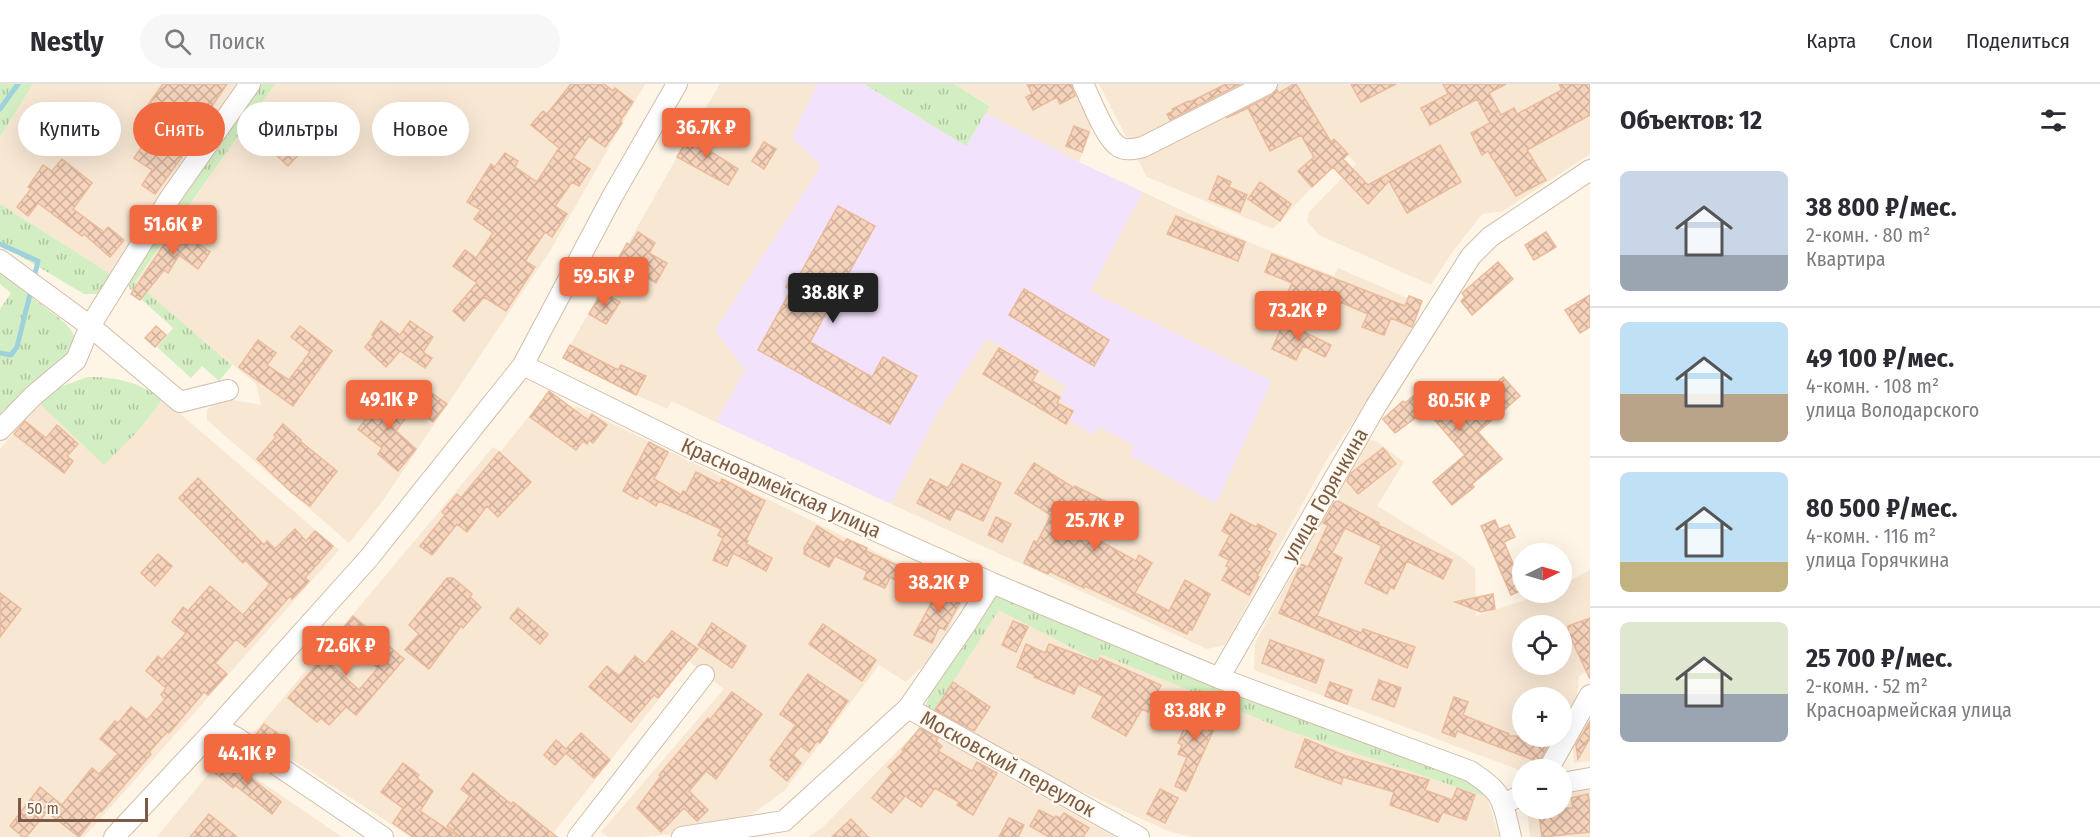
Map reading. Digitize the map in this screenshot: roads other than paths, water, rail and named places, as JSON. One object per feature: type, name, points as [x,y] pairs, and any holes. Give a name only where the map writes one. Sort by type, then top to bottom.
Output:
[{"type":"street","points":[[0,430],[33,396],[76,360],[90,326],[170,198],[250,84]]},
{"type":"street","points":[[114,837],[217,727],[368,559],[523,365],[612,197],[677,84]]},
{"type":"street","points":[[1083,84],[1109,137],[1119,147],[1131,149],[1143,147],[1268,84]]},
{"type":"street","name":"улица Горячкина","points":[[1220,678],[1376,406],[1471,256],[1490,237],[1590,170]]},
{"type":"street","points":[[0,260],[90,326],[180,402],[228,390]]},
{"type":"street","name":"Красноармейская улица","points":[[523,365],[695,450],[992,583],[1220,678],[1470,771],[1491,785],[1498,793],[1511,837]]},
{"type":"street","name":"Московский переулок","points":[[682,837],[784,821],[908,708],[992,583]]},
{"type":"street","points":[[579,837],[704,675]]},
{"type":"street","points":[[1554,759],[1590,695]]},
{"type":"street","name":"Московский переулок","points":[[908,708],[1139,837]]},
{"type":"street","points":[[217,727],[237,738],[383,837]]},
{"type":"street","points":[[1572,781],[1590,778]]},
{"type":"street","points":[[1503,804],[1512,800]]},
{"type":"waterway","points":[[0,109],[18,84]]},
{"type":"waterway","points":[[0,244],[38,261],[34,278]]},
{"type":"waterway","points":[[0,353],[11,355],[17,347],[31,290]]}]
